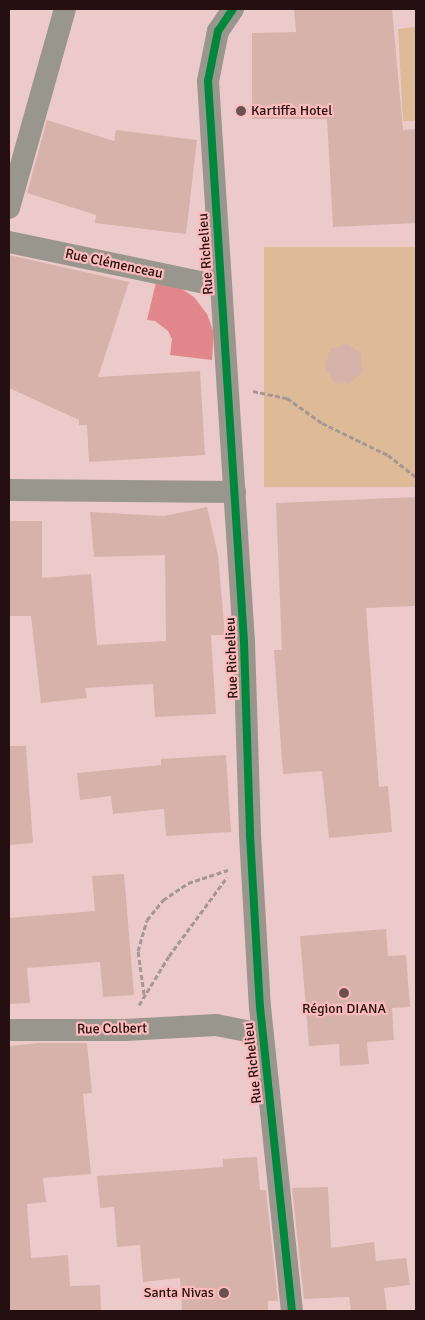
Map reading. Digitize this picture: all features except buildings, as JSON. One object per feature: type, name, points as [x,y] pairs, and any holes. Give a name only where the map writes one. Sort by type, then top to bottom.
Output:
[{"type":"street","points":[[9,208],[65,9]]},
{"type":"street","name":"Rue Richelieu","points":[[233,9],[218,31],[208,81],[235,492],[260,1007],[292,1311]]},
{"type":"street","name":"Rue Clémenceau","points":[[9,242],[220,286]]},
{"type":"street","points":[[9,490],[235,492]]},
{"type":"street","name":"Rue Colbert","points":[[216,1025],[260,1007]]},
{"type":"street","name":"Rue Colbert","points":[[9,1030],[125,1030],[216,1025],[262,1034]]},
{"type":"path","points":[[271,393],[287,398],[322,423],[388,456],[416,477]]},
{"type":"path","points":[[144,994],[138,951],[147,920],[163,900],[188,883],[231,869],[149,987]]},
{"type":"shaded area","points":[[416,27],[416,121],[403,121],[398,29]]},
{"type":"shaded area","points":[[264,247],[416,247],[416,487],[264,487]]},
{"type":"shaded area","points":[[156,282],[177,286],[194,297],[207,314],[214,333],[212,360],[170,355],[172,339],[168,331],[155,321],[147,320]]},
{"type":"cycle path","points":[[233,9],[218,31],[208,81],[244,642],[250,835],[260,1007],[292,1311]]},
{"type":"place","name":"Kartiffa Hotel","points":[[241,111]]},
{"type":"place","name":"Région DIANA","points":[[344,993]]},
{"type":"place","name":"Santa Nivas","points":[[224,1293]]}]
